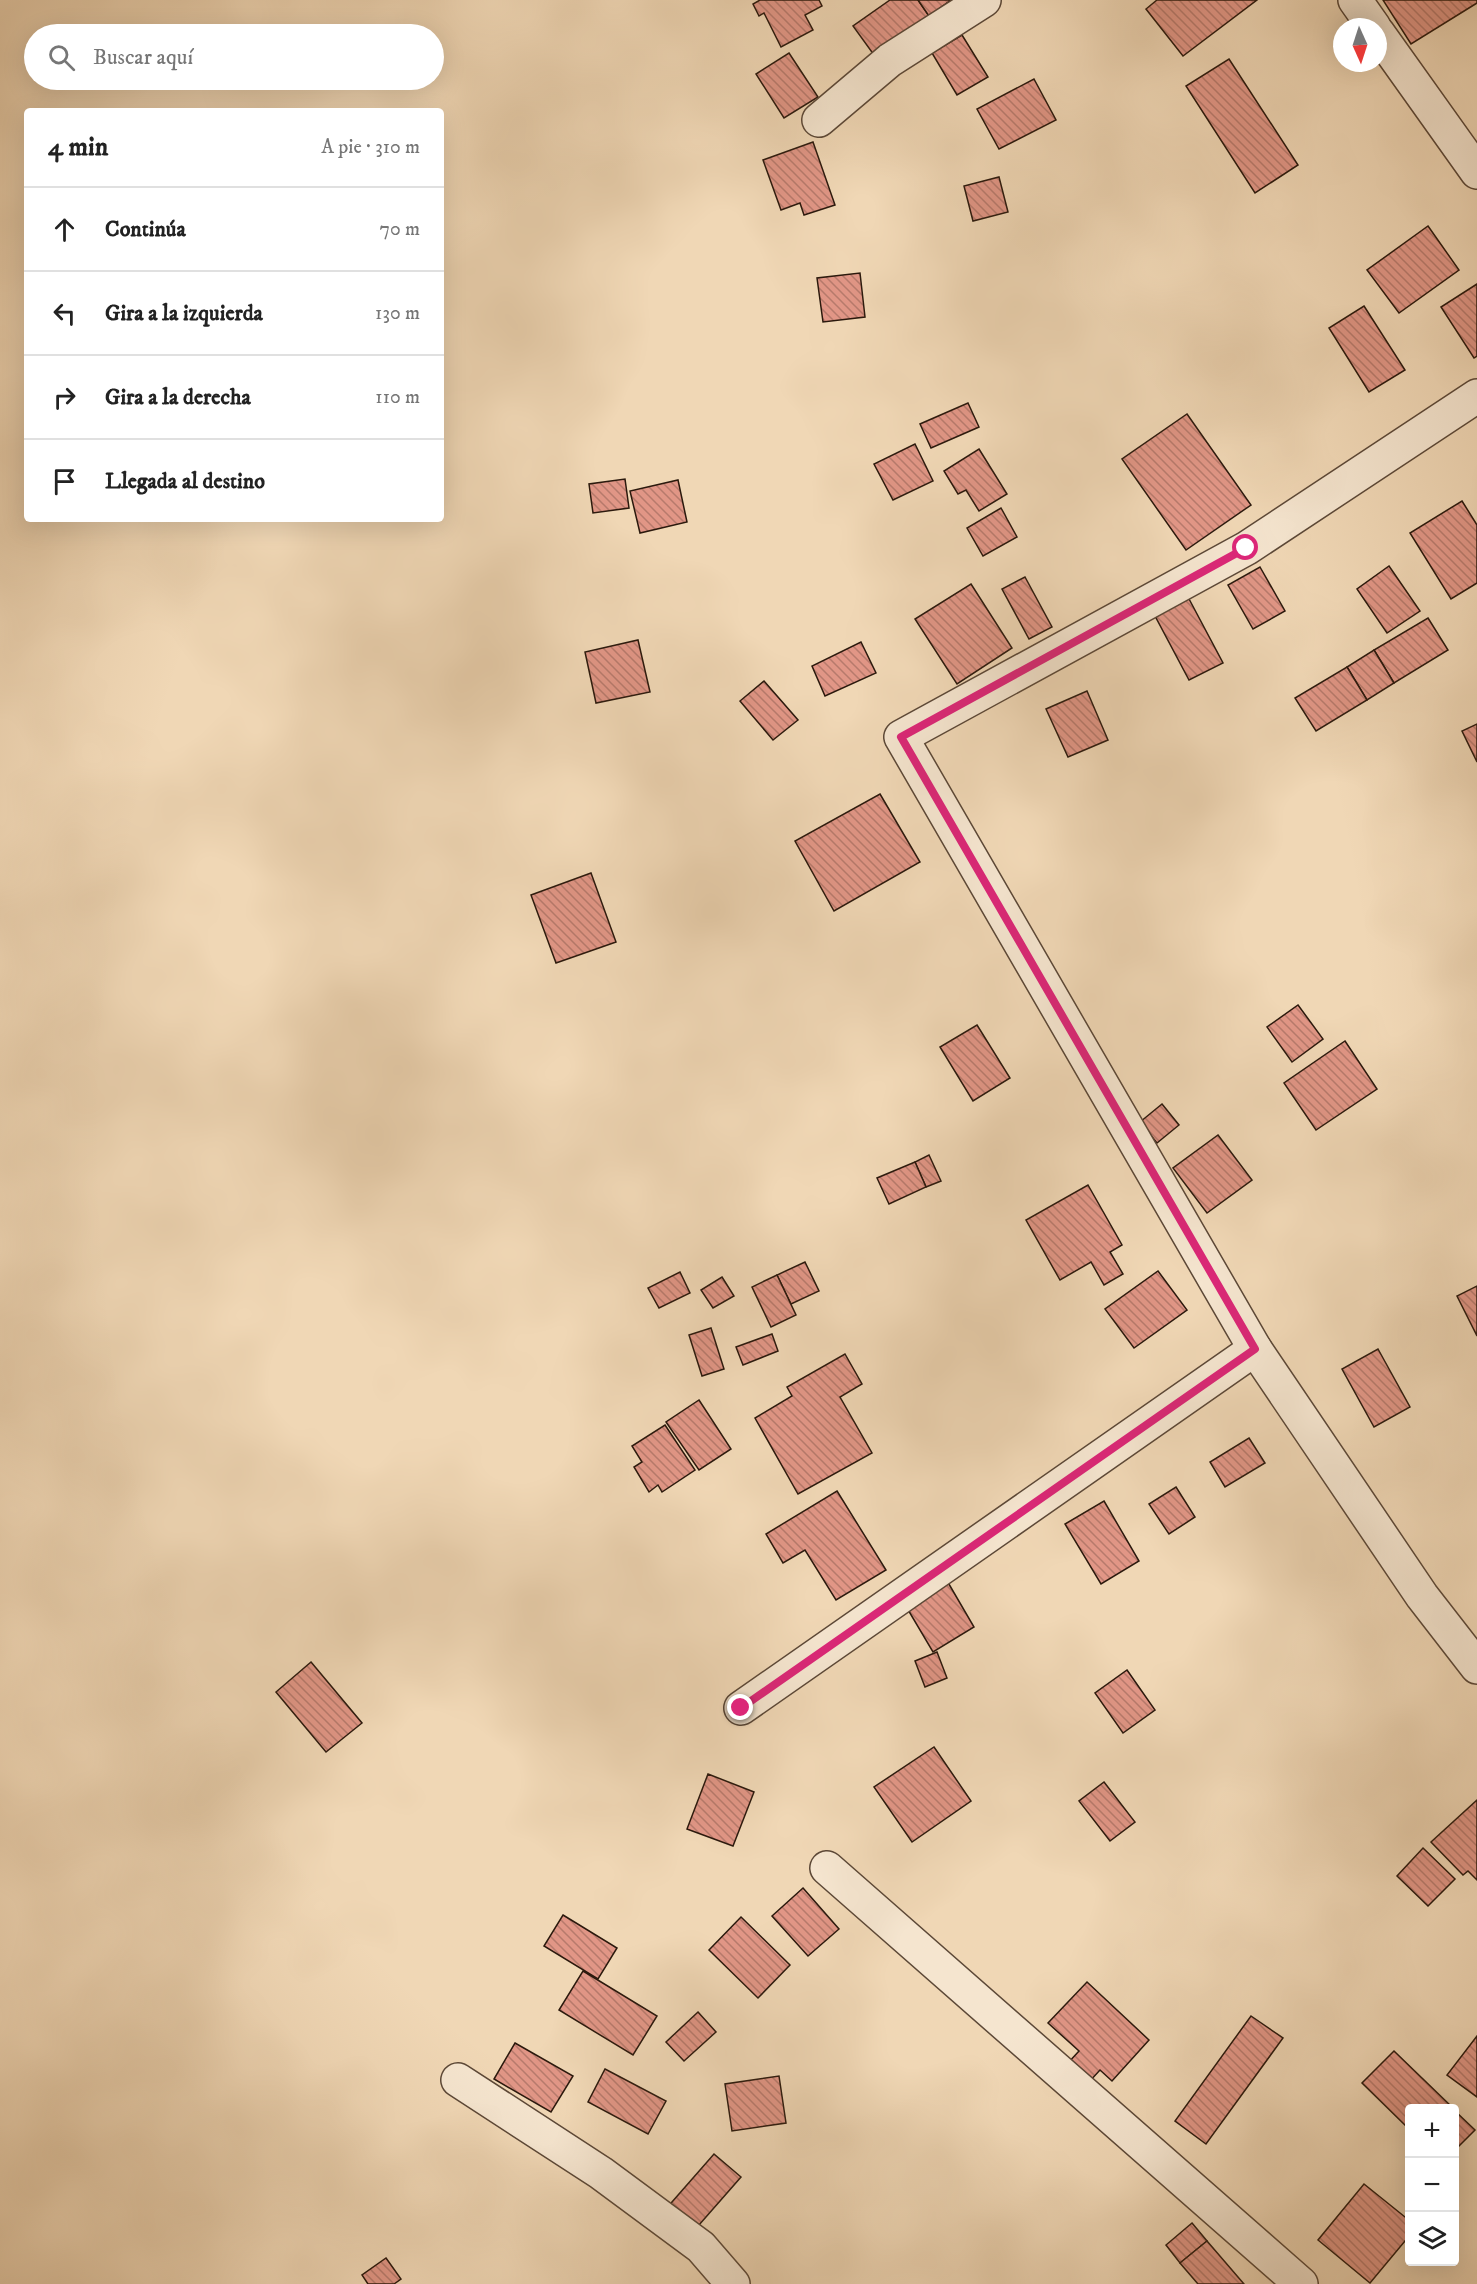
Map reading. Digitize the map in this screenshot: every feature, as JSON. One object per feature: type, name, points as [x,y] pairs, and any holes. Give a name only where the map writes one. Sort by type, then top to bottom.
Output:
[{"type":"street","points":[[819,120],[890,60],[984,0]]},
{"type":"street","points":[[1355,0],[1368,18]]},
{"type":"street","points":[[1387,46],[1477,172]]},
{"type":"street","points":[[1477,396],[1246,548],[901,737],[1255,1349],[1422,1596],[1477,1667]]},
{"type":"street","points":[[741,1708],[1255,1349]]},
{"type":"street","points":[[827,1868],[1301,2284]]},
{"type":"street","points":[[458,2080],[601,2173],[701,2247],[733,2284]]},
{"type":"building","points":[[760,0],[819,0],[822,6],[805,15],[813,30],[781,47],[764,13],[759,16],[753,4]]},
{"type":"building","points":[[890,0],[918,0],[929,16],[874,55],[853,26]]},
{"type":"building","points":[[918,0],[951,0],[929,16]]},
{"type":"building","points":[[1157,0],[1257,0],[1183,56],[1146,9]]},
{"type":"building","points":[[1383,0],[1477,0],[1477,3],[1411,44]]},
{"type":"building","points":[[962,35],[988,77],[957,95],[932,53]]},
{"type":"building","points":[[789,53],[818,97],[784,118],[756,74]]},
{"type":"building","points":[[1229,59],[1298,165],[1255,193],[1186,86]]},
{"type":"building","points":[[1034,79],[1056,120],[999,149],[977,109]]},
{"type":"building","points":[[813,142],[835,205],[804,215],[800,203],[781,210],[763,160]]},
{"type":"building","points":[[999,177],[1008,212],[973,221],[964,186]]},
{"type":"building","points":[[1428,226],[1459,270],[1399,313],[1367,270]]},
{"type":"building","points":[[860,273],[865,317],[823,322],[817,278]]},
{"type":"building","points":[[1477,284],[1477,356],[1474,358],[1441,307]]},
{"type":"building","points":[[1364,306],[1405,370],[1369,392],[1329,328]]},
{"type":"building","points":[[968,403],[979,427],[931,448],[920,424]]},
{"type":"building","points":[[1187,414],[1251,505],[1186,550],[1122,459]]},
{"type":"building","points":[[915,444],[933,481],[893,500],[874,464]]},
{"type":"building","points":[[979,449],[1007,494],[979,511],[966,490],[958,494],[944,471]]},
{"type":"building","points":[[625,479],[629,508],[593,513],[589,484]]},
{"type":"building","points":[[678,480],[687,522],[640,533],[630,491]]},
{"type":"building","points":[[1462,501],[1477,525],[1477,583],[1451,599],[1410,533]]},
{"type":"building","points":[[1001,508],[1017,537],[983,556],[967,528]]},
{"type":"building","points":[[1389,566],[1420,611],[1387,633],[1357,589]]},
{"type":"building","points":[[1260,567],[1285,611],[1253,629],[1228,585]]},
{"type":"building","points":[[1025,577],[1052,627],[1029,639],[1002,589]]},
{"type":"building","points":[[971,584],[1012,648],[957,684],[915,619]]},
{"type":"building","points":[[1188,597],[1223,663],[1189,680],[1154,614]]},
{"type":"building","points":[[1428,618],[1448,650],[1394,683],[1374,650]]},
{"type":"building","points":[[638,640],[650,692],[596,703],[585,652]]},
{"type":"building","points":[[861,642],[876,673],[825,696],[812,666]]},
{"type":"building","points":[[1374,650],[1394,683],[1367,700],[1347,667]]},
{"type":"building","points":[[1347,667],[1367,700],[1316,731],[1295,698]]},
{"type":"building","points":[[764,681],[798,720],[773,740],[740,701]]},
{"type":"building","points":[[1087,691],[1108,740],[1068,757],[1046,709]]},
{"type":"building","points":[[1477,724],[1477,762],[1462,731]]},
{"type":"building","points":[[880,794],[920,862],[834,911],[795,841]]},
{"type":"building","points":[[591,873],[616,942],[556,963],[531,895]]},
{"type":"building","points":[[1298,1005],[1323,1039],[1292,1062],[1267,1027]]},
{"type":"building","points":[[977,1025],[1010,1078],[973,1101],[940,1047]]},
{"type":"building","points":[[1345,1041],[1377,1089],[1316,1130],[1284,1083]]},
{"type":"building","points":[[1162,1104],[1179,1125],[1157,1143],[1140,1122]]},
{"type":"building","points":[[1218,1135],[1252,1180],[1207,1213],[1173,1168]]},
{"type":"building","points":[[929,1155],[941,1181],[926,1187],[915,1162]]},
{"type":"building","points":[[915,1162],[926,1187],[889,1204],[877,1178]]},
{"type":"building","points":[[1088,1185],[1122,1245],[1110,1252],[1123,1274],[1104,1285],[1091,1262],[1060,1280],[1026,1220]]},
{"type":"building","points":[[805,1262],[819,1291],[791,1304],[777,1275]]},
{"type":"building","points":[[1158,1271],[1187,1310],[1134,1348],[1105,1309]]},
{"type":"building","points":[[680,1272],[690,1293],[659,1308],[648,1288]]},
{"type":"building","points":[[777,1275],[796,1315],[771,1327],[752,1287]]},
{"type":"building","points":[[722,1277],[734,1296],[713,1308],[701,1290]]},
{"type":"building","points":[[1477,1286],[1477,1336],[1457,1296]]},
{"type":"building","points":[[711,1328],[724,1369],[702,1376],[689,1335]]},
{"type":"building","points":[[772,1334],[778,1351],[743,1365],[736,1347]]},
{"type":"building","points":[[1378,1349],[1410,1407],[1374,1427],[1342,1369]]},
{"type":"building","points":[[845,1354],[862,1384],[840,1397],[872,1453],[798,1494],[755,1418],[792,1396],[787,1387]]},
{"type":"building","points":[[699,1400],[731,1449],[699,1470],[666,1422]]},
{"type":"building","points":[[665,1425],[695,1470],[662,1492],[658,1485],[649,1492],[634,1467],[642,1462],[632,1446]]},
{"type":"building","points":[[1249,1438],[1265,1463],[1225,1487],[1210,1462]]},
{"type":"building","points":[[1176,1487],[1195,1517],[1169,1534],[1149,1504]]},
{"type":"building","points":[[837,1491],[886,1570],[836,1600],[805,1550],[783,1563],[766,1534]]},
{"type":"building","points":[[1104,1501],[1139,1561],[1101,1584],[1065,1524]]},
{"type":"building","points":[[946,1579],[974,1627],[933,1652],[904,1603]]},
{"type":"building","points":[[937,1652],[947,1678],[925,1687],[915,1661]]},
{"type":"building","points":[[311,1662],[362,1723],[326,1752],[276,1692]]},
{"type":"building","points":[[1127,1670],[1155,1710],[1123,1733],[1095,1693]]},
{"type":"building","points":[[934,1747],[971,1801],[912,1842],[874,1787]]},
{"type":"building","points":[[708,1774],[754,1792],[733,1846],[687,1829]]},
{"type":"building","points":[[1104,1782],[1135,1822],[1110,1841],[1079,1801]]},
{"type":"building","points":[[1477,1800],[1477,1880],[1468,1871],[1463,1875],[1431,1842]]},
{"type":"building","points":[[1423,1848],[1455,1879],[1428,1906],[1397,1876]]},
{"type":"building","points":[[803,1888],[839,1929],[808,1956],[772,1916]]},
{"type":"building","points":[[563,1915],[617,1948],[598,1979],[544,1946]]},
{"type":"building","points":[[741,1917],[790,1965],[758,1998],[709,1950]]},
{"type":"building","points":[[583,1971],[657,2016],[633,2055],[559,2010]]},
{"type":"building","points":[[1087,1982],[1149,2040],[1112,2081],[1100,2070],[1089,2082],[1068,2063],[1079,2051],[1048,2023]]},
{"type":"building","points":[[698,2012],[716,2032],[684,2061],[666,2042]]},
{"type":"building","points":[[1251,2016],[1283,2038],[1206,2144],[1175,2121]]},
{"type":"building","points":[[1477,2036],[1477,2097],[1447,2075]]},
{"type":"building","points":[[515,2043],[573,2076],[551,2112],[494,2079]]},
{"type":"building","points":[[1394,2051],[1449,2104],[1405,2104],[1405,2125],[1362,2083]]},
{"type":"building","points":[[605,2069],[666,2101],[648,2134],[588,2102]]},
{"type":"building","points":[[779,2076],[786,2123],[732,2131],[725,2084]]},
{"type":"building","points":[[1459,2115],[1475,2130],[1459,2146]]},
{"type":"building","points":[[714,2154],[741,2177],[692,2233],[665,2210]]},
{"type":"building","points":[[1364,2184],[1405,2217],[1405,2241],[1370,2283],[1318,2240]]},
{"type":"building","points":[[1192,2223],[1207,2241],[1180,2263],[1166,2245]]},
{"type":"building","points":[[1207,2241],[1244,2284],[1198,2284],[1180,2263]]},
{"type":"building","points":[[386,2258],[401,2279],[394,2284],[368,2284],[362,2275]]},
{"type":"route","points":[[741,1708],[1255,1349],[901,737],[1246,548]]}]
